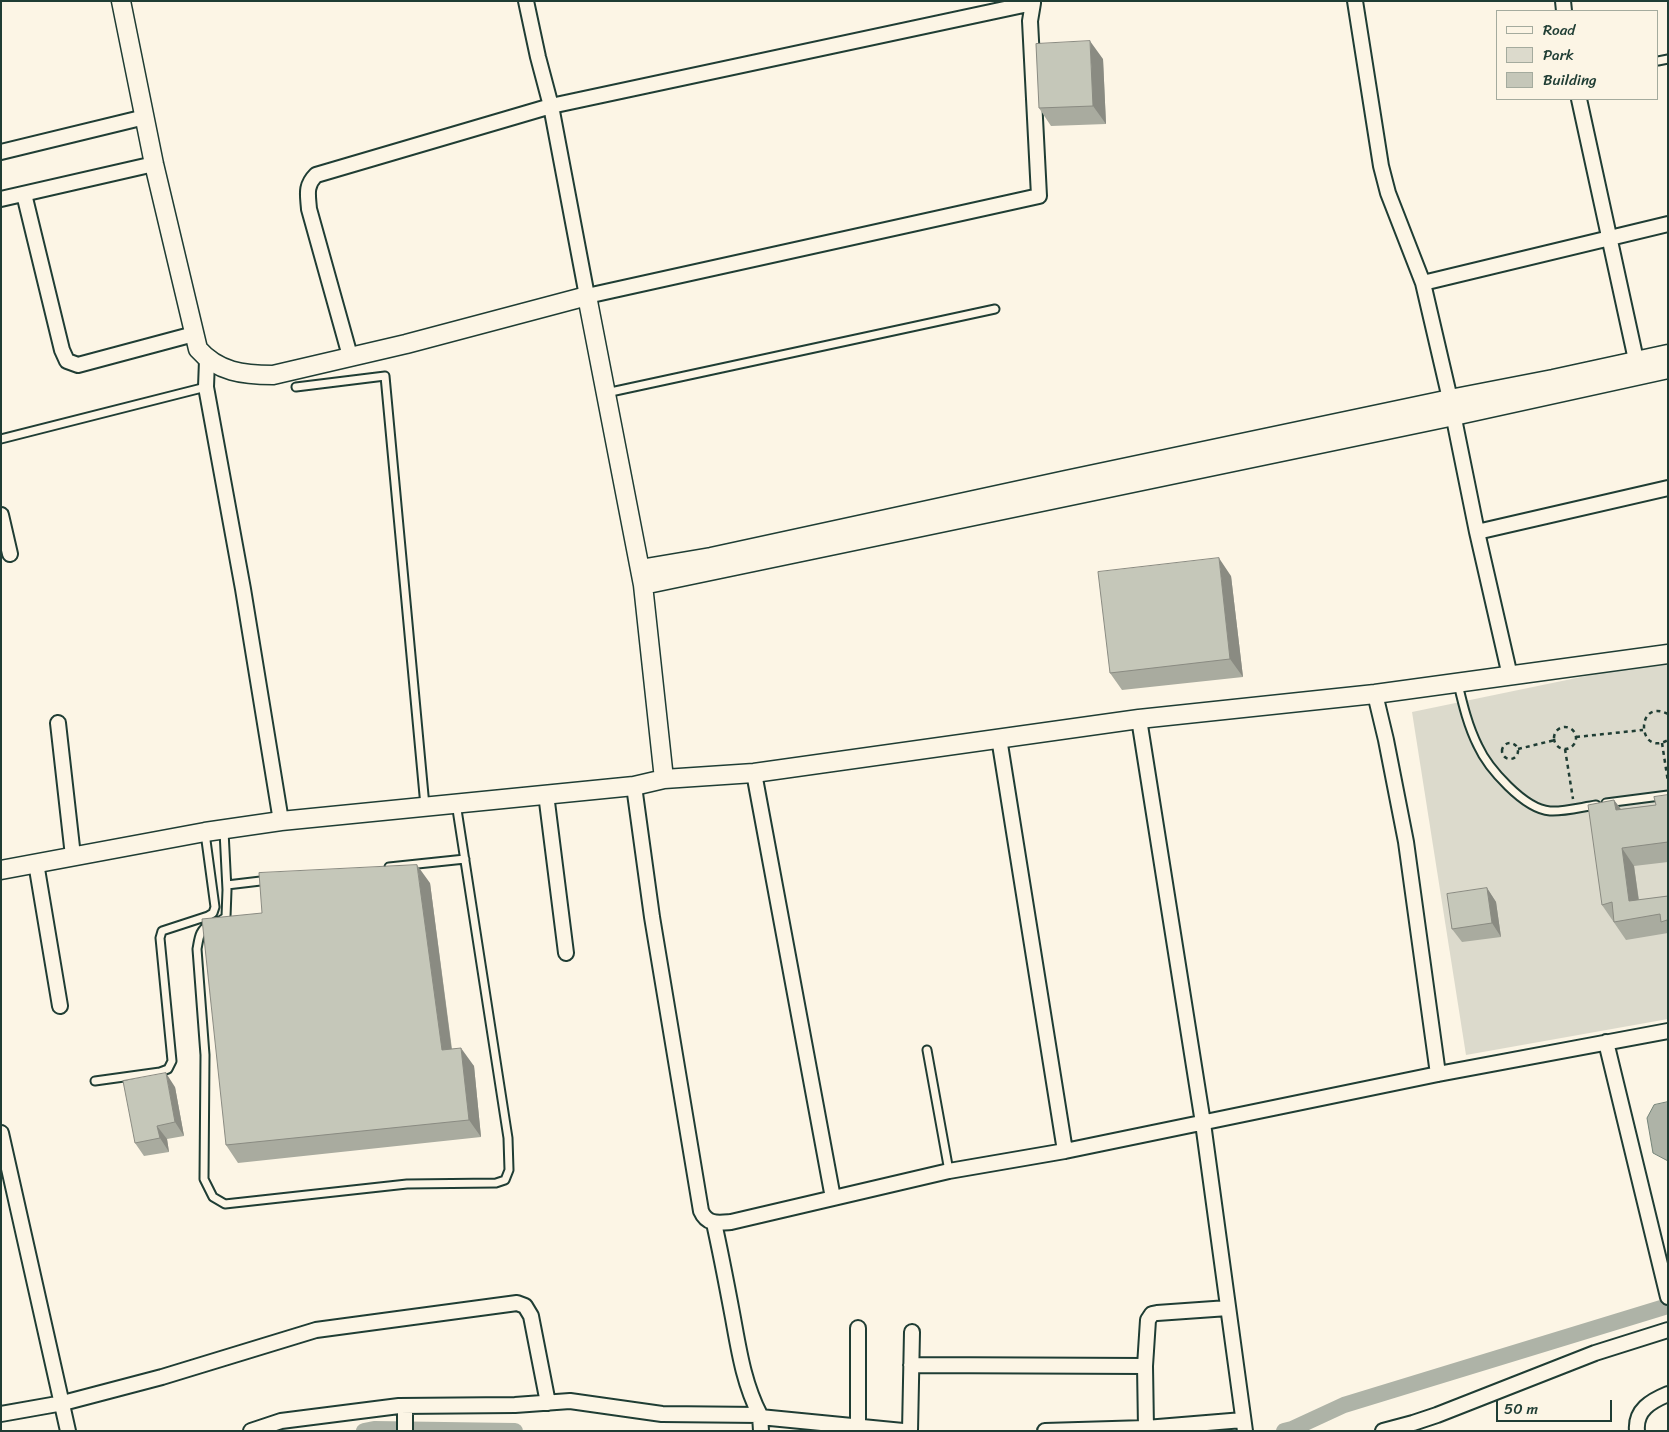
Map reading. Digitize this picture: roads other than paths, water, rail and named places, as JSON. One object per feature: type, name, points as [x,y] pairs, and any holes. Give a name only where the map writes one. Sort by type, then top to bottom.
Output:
[{"type":"street","points":[[121,1],[154,164],[198,349],[207,360],[218,366],[253,375],[273,375],[406,344],[587,296],[1039,196],[1030,21],[1033,2],[551,106],[316,175],[310,182],[308,194],[309,209],[350,356]]},
{"type":"street","points":[[526,1],[551,106],[642,577],[664,779]]},
{"type":"street","points":[[1355,1],[1381,166],[1388,193],[1423,283],[1452,407],[1477,532],[1510,676]]},
{"type":"street","points":[[1579,100],[1609,237],[1649,367]]},
{"type":"street","points":[[1,152],[145,117]]},
{"type":"street","points":[[1,199],[154,164]]},
{"type":"street","points":[[24,194],[62,350],[67,361],[78,365],[194,334]]},
{"type":"street","points":[[1423,283],[1668,224]]},
{"type":"street","points":[[642,577],[711,558],[865,531],[1649,367],[1668,354]]},
{"type":"street","points":[[207,360],[206,387],[243,590],[281,821]]},
{"type":"street","points":[[1477,532],[1668,488]]},
{"type":"street","points":[[1,515],[10,554]]},
{"type":"street","points":[[1,870],[205,832],[281,821],[634,786],[664,779],[754,773],[1139,719],[1375,694],[1668,654]]},
{"type":"street","points":[[1375,694],[1406,842],[1438,1074]]},
{"type":"street","points":[[1045,1431],[1244,1426],[1203,1123],[1139,719]]},
{"type":"street","points":[[58,723],[74,856]]},
{"type":"street","points":[[1000,738],[1065,1152]]},
{"type":"street","points":[[754,773],[833,1198]]},
{"type":"street","points":[[634,786],[652,917],[701,1211],[704,1218],[714,1223],[731,1222],[949,1171],[1065,1152],[1438,1074],[1668,1030]]},
{"type":"street","points":[[546,794],[566,953]]},
{"type":"street","points":[[36,863],[60,1006]]},
{"type":"street","points":[[1606,1042],[1667,1293]]},
{"type":"street","points":[[1,1133],[68,1431]]},
{"type":"street","points":[[714,1223],[740,1359],[760,1422]]},
{"type":"street","points":[[1,1414],[63,1403],[162,1377],[316,1330],[517,1303],[525,1306],[530,1316],[548,1403]]},
{"type":"street","points":[[1146,1428],[1145,1366],[1148,1320],[1152,1314],[1156,1312],[1228,1308]]},
{"type":"street","points":[[858,1328],[858,1426]]},
{"type":"street","points":[[1382,1431],[1437,1415],[1595,1353],[1668,1330]]},
{"type":"street","points":[[910,1431],[912,1332]]},
{"type":"street","points":[[911,1365],[1145,1366]]},
{"type":"street","points":[[1637,1431],[1639,1415],[1645,1405],[1668,1394]]},
{"type":"street","points":[[251,1431],[281,1421],[405,1406],[570,1401],[662,1414],[760,1422],[858,1426],[904,1431]]},
{"type":"street","points":[[405,1406],[405,1427]]},
{"type":"lane","points":[[606,393],[995,309]]},
{"type":"lane","points":[[296,388],[385,376],[425,806]]},
{"type":"lane","points":[[1,439],[206,387]]},
{"type":"lane","points":[[1458,683],[1465,713],[1478,747],[1508,787],[1526,802],[1549,811],[1668,795]]},
{"type":"lane","points":[[224,830],[227,885],[226,917],[206,926],[200,933],[198,949],[205,1055],[204,1179],[213,1197],[225,1204],[407,1184],[496,1183],[505,1180],[509,1170],[508,1138],[456,803]]},
{"type":"lane","points":[[95,1081],[160,1072],[168,1069],[172,1061],[160,938],[162,931],[208,916],[213,913],[216,907],[205,832]]},
{"type":"lane","points":[[386,868],[465,859]]},
{"type":"lane","points":[[227,885],[276,880]]},
{"type":"lane","points":[[927,1050],[949,1171]]},
{"type":"waterway","points":[[1284,1431],[1344,1405],[1668,1306]]},
{"type":"waterway","points":[[364,1431],[374,1429],[515,1431]]}]
